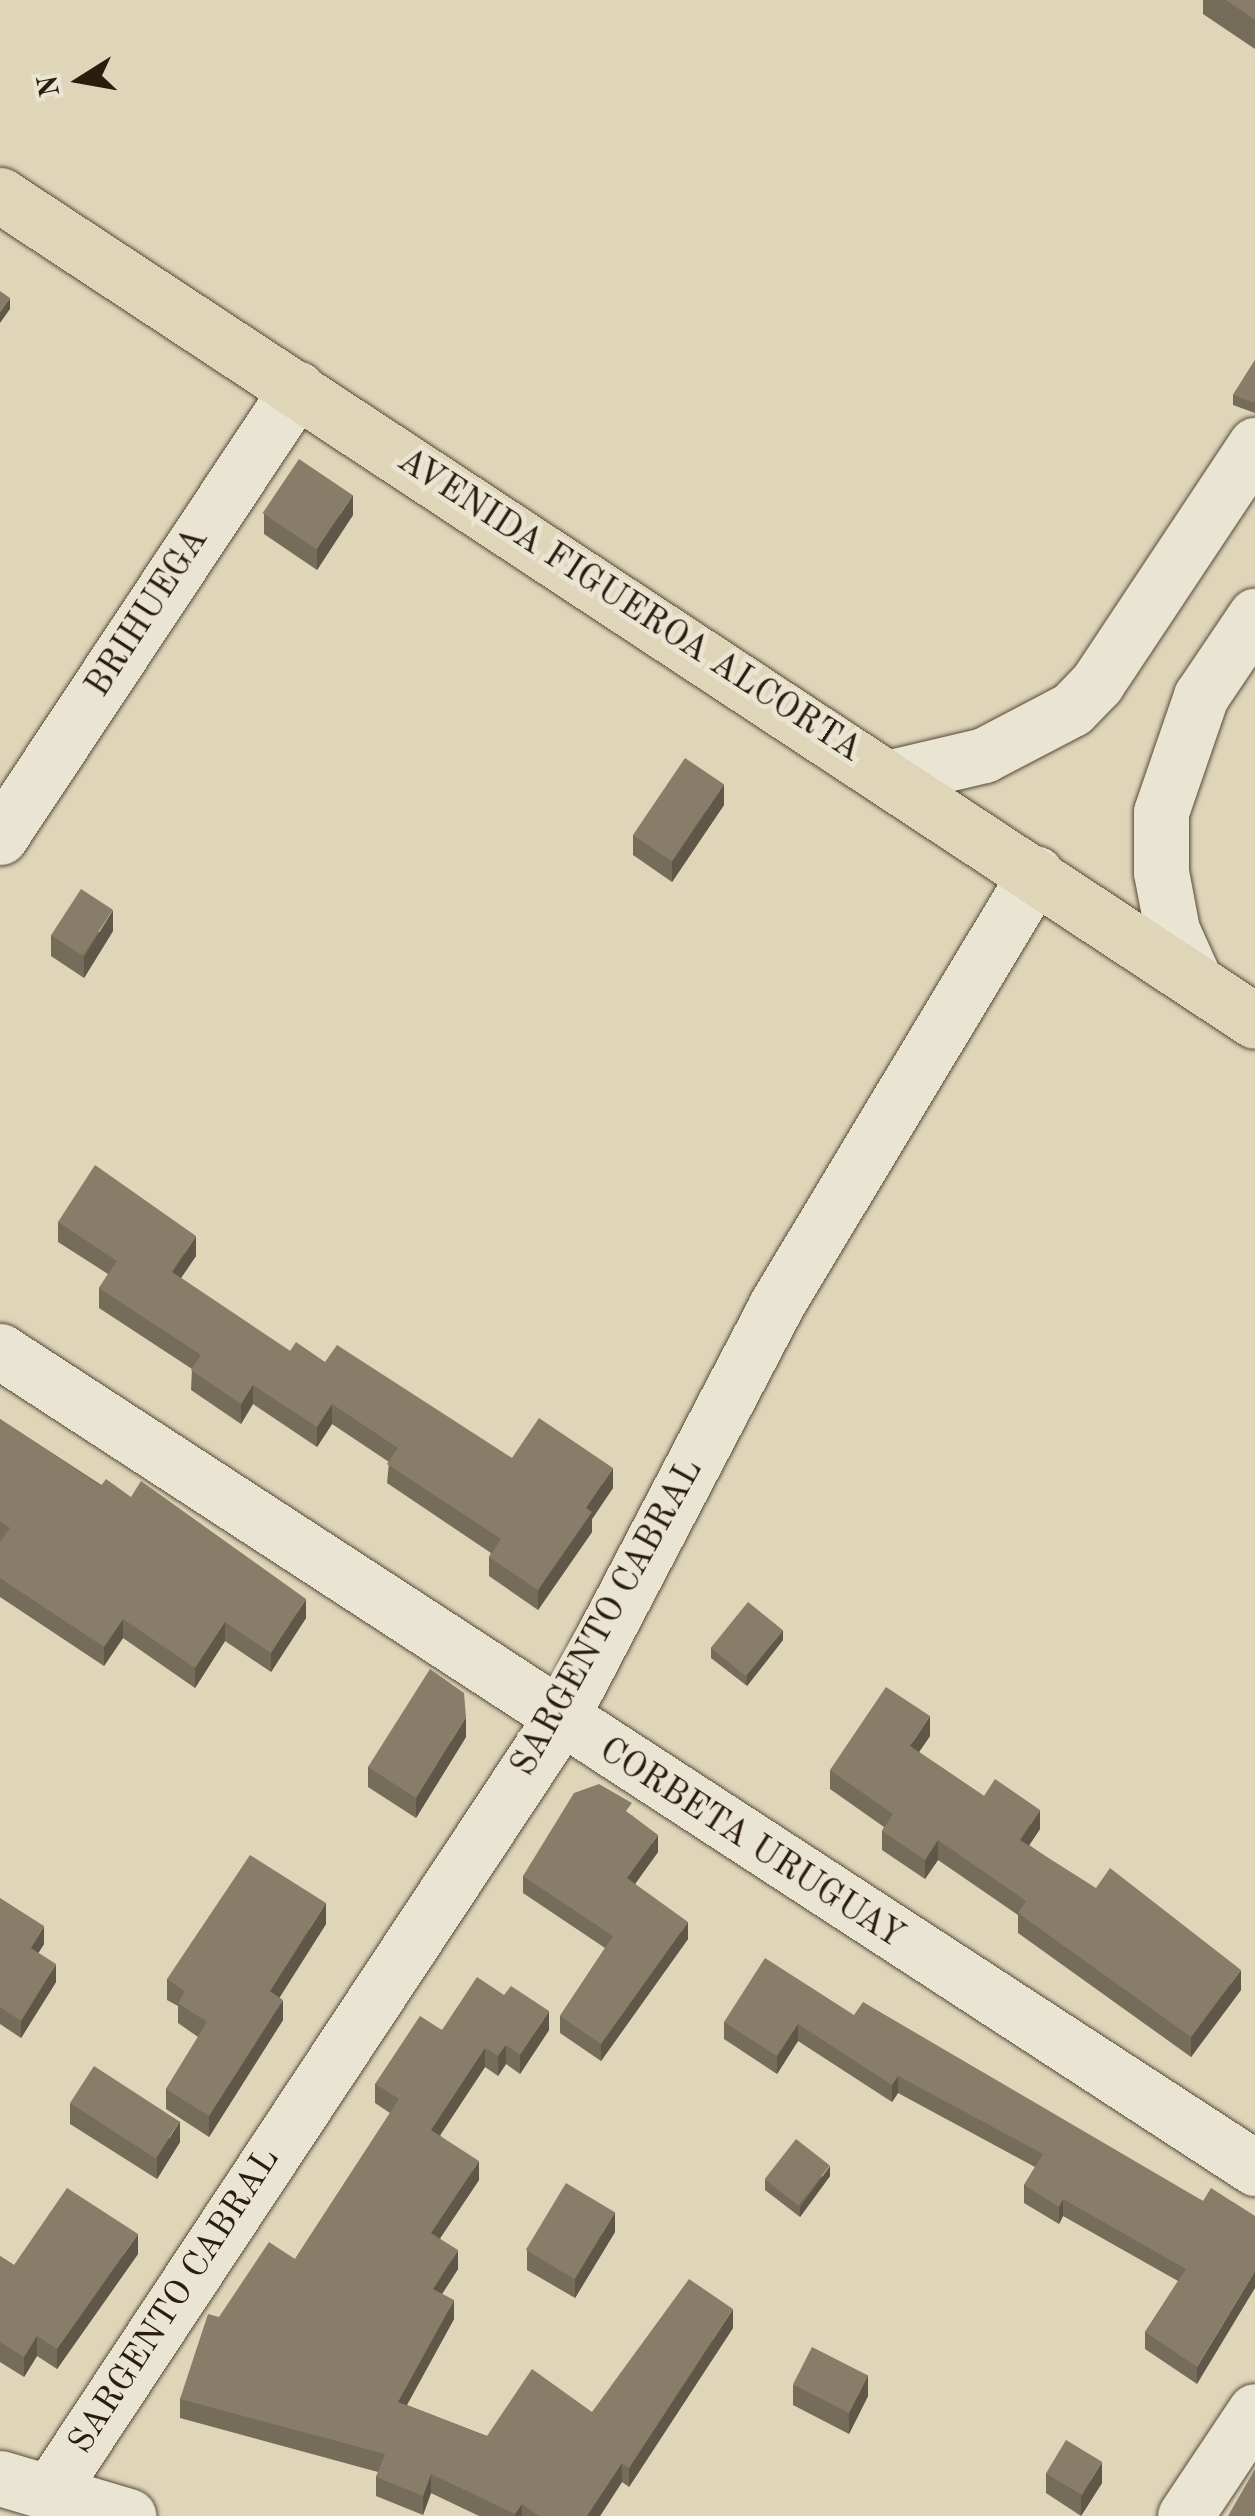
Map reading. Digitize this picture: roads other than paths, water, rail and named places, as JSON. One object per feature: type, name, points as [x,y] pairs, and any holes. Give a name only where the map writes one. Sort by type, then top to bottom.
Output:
[{"type":"main road","name":"AVENIDA FIGUEROA ALCORTA","points":[[0,195],[891,777],[1255,1021]]},
{"type":"street","name":"BRIHUEGA","points":[[0,837],[296,389]]},
{"type":"street","points":[[891,777],[984,755],[1072,709],[1097,683],[1255,445]]},
{"type":"street","points":[[1195,981],[1172,930],[1161,872],[1161,812],[1201,696],[1255,616]]},
{"type":"street","name":"SARGENTO CABRAL","points":[[24,2485],[559,1720],[775,1307],[1036,874]]},
{"type":"street","name":"CORBETA URUGUAY","points":[[0,1351],[559,1720],[1255,2168]]},
{"type":"street","points":[[1185,2516],[1255,2411]]},
{"type":"street","points":[[24,2485],[128,2516]]}]
